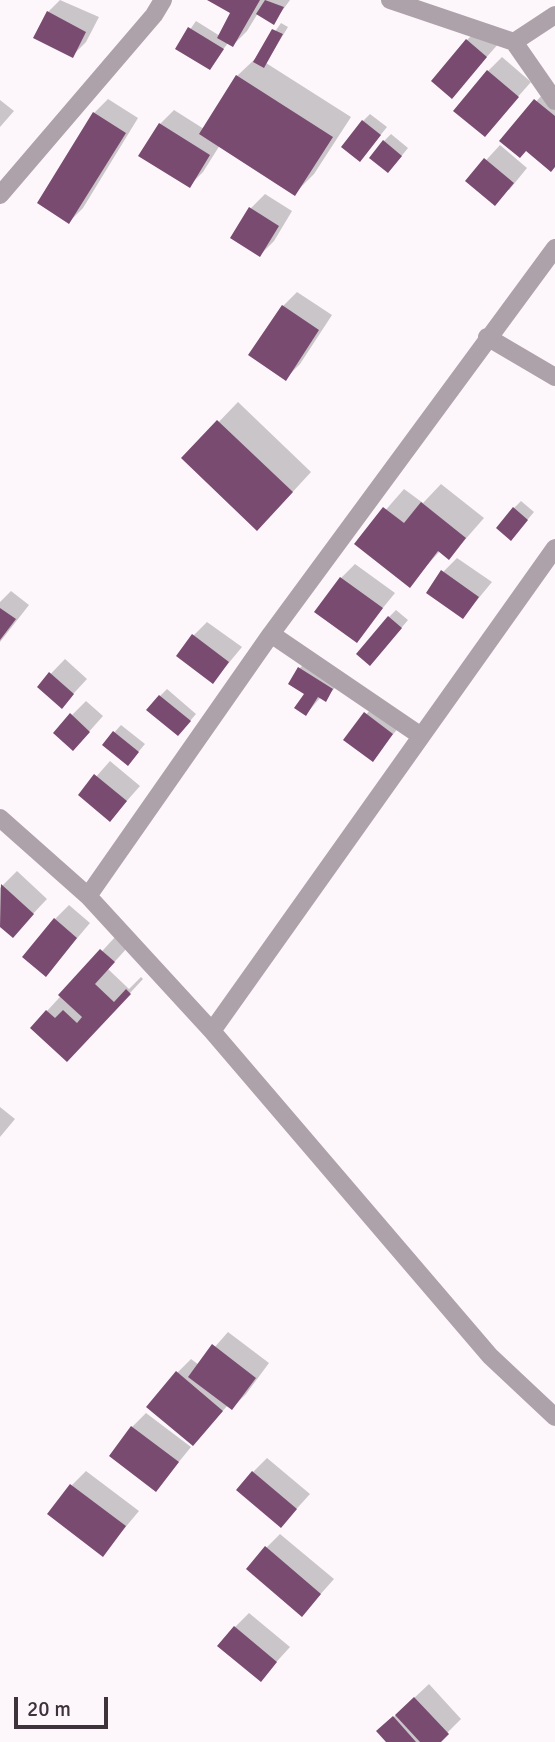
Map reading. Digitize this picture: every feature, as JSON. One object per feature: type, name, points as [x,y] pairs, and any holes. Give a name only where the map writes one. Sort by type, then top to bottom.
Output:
[{"type":"street","points":[[0,195],[154,15],[163,0]]},
{"type":"street","points":[[390,0],[514,42],[555,100]]},
{"type":"street","points":[[514,42],[555,15]]},
{"type":"street","points":[[88,895],[271,634],[486,337],[555,247]]},
{"type":"street","points":[[486,337],[555,377]]},
{"type":"street","points":[[212,1031],[555,548]]},
{"type":"street","points":[[271,634],[421,736]]},
{"type":"street","points":[[0,818],[88,895],[212,1031],[489,1356],[555,1417]]},
{"type":"building","points":[[207,0],[260,0],[233,47],[217,38],[230,13]]},
{"type":"building","points":[[265,0],[284,7],[274,25],[256,14]]},
{"type":"building","points":[[47,11],[86,32],[73,58],[33,38]]},
{"type":"building","points":[[188,27],[224,49],[210,70],[175,49]]},
{"type":"building","points":[[272,29],[283,34],[264,68],[253,62]]},
{"type":"building","points":[[466,39],[487,57],[452,99],[431,81]]},
{"type":"building","points":[[487,70],[519,97],[485,137],[453,111]]},
{"type":"building","points":[[236,75],[333,137],[295,196],[199,134]]},
{"type":"building","points":[[534,99],[555,116],[555,167],[551,172],[526,151],[520,158],[499,141]]},
{"type":"building","points":[[93,112],[126,133],[69,224],[37,203]]},
{"type":"building","points":[[362,120],[381,135],[360,162],[341,147]]},
{"type":"building","points":[[159,123],[210,155],[190,188],[138,156]]},
{"type":"building","points":[[383,140],[402,156],[388,173],[369,158]]},
{"type":"building","points":[[484,158],[514,183],[495,206],[465,181]]},
{"type":"building","points":[[249,207],[279,226],[260,257],[230,238]]},
{"type":"building","points":[[282,305],[319,330],[286,381],[248,355]]},
{"type":"building","points":[[217,420],[293,492],[257,531],[181,458]]},
{"type":"building","points":[[421,502],[466,538],[449,560],[438,551],[410,588],[354,544],[383,507],[404,523]]},
{"type":"building","points":[[513,507],[528,520],[511,541],[496,528]]},
{"type":"building","points":[[441,570],[479,597],[463,619],[426,593]]},
{"type":"building","points":[[340,577],[383,608],[357,643],[314,612]]},
{"type":"building","points":[[0,608],[16,619],[0,640]]},
{"type":"building","points":[[388,616],[402,628],[370,666],[356,654]]},
{"type":"building","points":[[192,634],[229,662],[213,684],[176,656]]},
{"type":"building","points":[[298,667],[333,689],[326,702],[318,697],[306,716],[294,708],[304,694],[288,684]]},
{"type":"building","points":[[49,672],[74,694],[62,709],[37,687]]},
{"type":"building","points":[[159,695],[191,721],[178,736],[146,710]]},
{"type":"building","points":[[364,712],[393,734],[373,762],[343,740]]},
{"type":"building","points":[[70,713],[90,732],[73,751],[53,733]]},
{"type":"building","points":[[113,731],[139,752],[128,766],[102,745]]},
{"type":"building","points":[[94,774],[127,801],[110,822],[78,795]]},
{"type":"building","points":[[1,884],[34,914],[13,938],[0,927]]},
{"type":"building","points":[[54,918],[77,938],[46,977],[22,957]]},
{"type":"building","points":[[100,949],[115,962],[95,984],[114,1002],[126,989],[131,994],[67,1062],[30,1028],[46,1010],[55,1018],[63,1010],[77,1023],[82,1017],[58,995]]},
{"type":"building","points":[[212,1344],[256,1378],[232,1410],[188,1377]]},
{"type":"building","points":[[176,1371],[223,1411],[193,1446],[146,1407]]},
{"type":"building","points":[[131,1426],[179,1462],[156,1492],[109,1456]]},
{"type":"building","points":[[252,1471],[297,1509],[281,1528],[236,1490]]},
{"type":"building","points":[[70,1484],[126,1526],[103,1557],[47,1514]]},
{"type":"building","points":[[265,1546],[321,1594],[302,1617],[246,1569]]},
{"type":"building","points":[[234,1626],[277,1662],[261,1682],[217,1646]]},
{"type":"building","points":[[414,1697],[449,1734],[441,1742],[420,1742],[395,1715]]},
{"type":"building","points":[[393,1716],[416,1742],[386,1742],[376,1731]]}]
